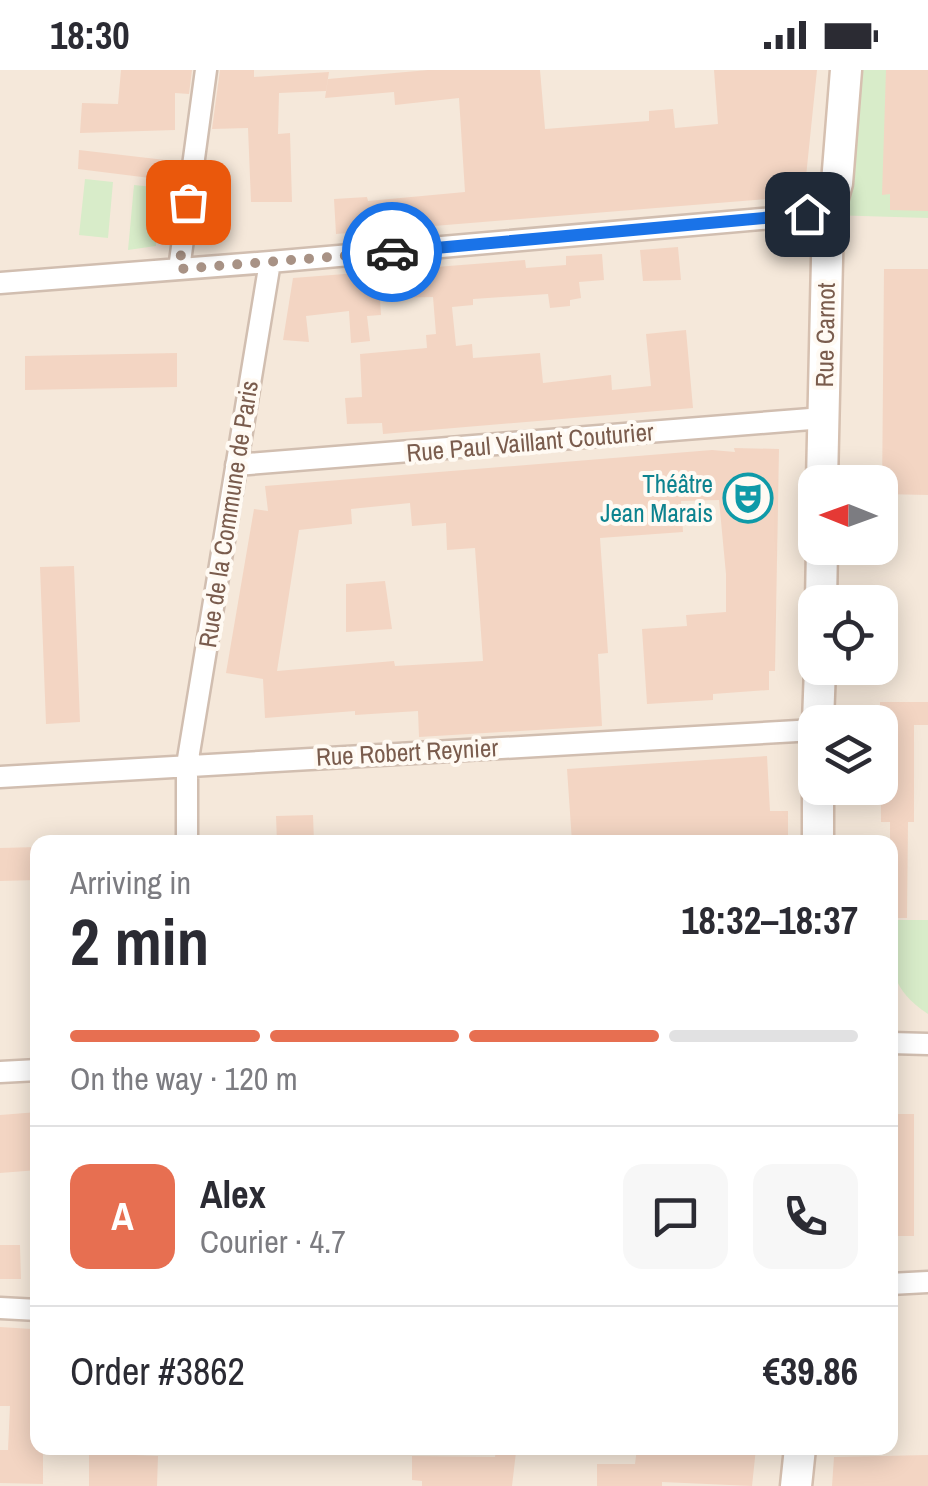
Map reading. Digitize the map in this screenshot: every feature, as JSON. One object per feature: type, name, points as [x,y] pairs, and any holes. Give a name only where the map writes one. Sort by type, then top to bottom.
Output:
[{"type":"main road","name":"Rue Carnot","points":[[822,465],[828,216],[838,183],[846,70]]},
{"type":"main road","points":[[818,805],[818,835]]},
{"type":"main road","points":[[796,1486],[799,1455]]},
{"type":"street","points":[[179,269],[206,70]]},
{"type":"street","points":[[0,283],[807,214],[828,216]]},
{"type":"street","name":"Rue de la Commune de Paris","points":[[187,835],[187,765],[270,262]]},
{"type":"street","name":"Rue Paul Vaillant Couturier","points":[[236,465],[823,418]]},
{"type":"street","name":"Rue Robert Reynier","points":[[0,777],[798,731]]},
{"type":"street","points":[[898,1043],[928,1044]]},
{"type":"street","points":[[0,1072],[30,1070]]},
{"type":"street","points":[[898,1284],[928,1282]]},
{"type":"street","points":[[0,1308],[30,1310]]},
{"type":"shaded area","points":[[0,70],[928,70],[928,1486],[0,1486]]},
{"type":"green space","points":[[846,70],[928,70],[928,218],[829,215]]},
{"type":"green space","points":[[85,179],[113,182],[108,238],[79,235]]},
{"type":"green space","points":[[134,185],[153,187],[156,246],[128,250]]},
{"type":"green space","points":[[898,920],[928,920],[928,1014],[898,984]]},
{"type":"building","points":[[121,70],[192,70],[189,94],[175,93],[175,130],[80,133],[82,103],[118,104]]},
{"type":"building","points":[[220,70],[254,70],[254,77],[329,72],[326,91],[279,93],[278,134],[290,133],[292,202],[251,202],[248,128],[212,129]]},
{"type":"building","points":[[428,70],[540,70],[545,129],[649,121],[649,111],[673,109],[675,128],[718,124],[714,70],[817,70],[804,196],[336,234],[334,199],[367,197],[368,201],[465,192],[459,98],[395,105],[394,92],[325,98],[328,79]]},
{"type":"building","points":[[886,70],[928,70],[928,211],[890,210],[890,194],[882,195]]},
{"type":"building","points":[[79,150],[174,161],[174,181],[78,169]]},
{"type":"building","points":[[678,247],[681,280],[643,281],[640,250]]},
{"type":"building","points":[[602,254],[604,280],[579,282],[581,298],[570,300],[570,306],[550,308],[548,294],[473,299],[473,305],[452,307],[456,346],[472,344],[473,358],[540,353],[543,383],[611,375],[612,390],[651,386],[646,334],[686,330],[693,408],[383,434],[382,423],[347,424],[345,398],[362,397],[360,354],[427,348],[426,335],[436,334],[433,297],[380,298],[381,315],[367,316],[370,341],[351,343],[349,311],[306,316],[309,342],[283,340],[293,278],[525,260],[526,268],[566,265],[566,256]]},
{"type":"building","points":[[884,269],[928,269],[928,495],[898,494],[898,465],[882,465]]},
{"type":"building","points":[[177,353],[177,387],[25,390],[25,356]]},
{"type":"building","points":[[734,448],[779,449],[775,671],[769,671],[769,690],[713,694],[713,700],[647,704],[642,629],[687,626],[686,615],[726,612],[719,500],[681,501],[683,532],[600,538],[608,653],[598,654],[602,726],[419,737],[418,711],[265,718],[263,679],[226,673],[254,509],[268,511],[265,486],[712,450],[735,452]],"holes":[[[410,503],[412,526],[446,523],[447,550],[475,548],[483,661],[395,666],[394,661],[277,671],[299,530],[352,524],[351,509]]]},
{"type":"building","points":[[74,566],[80,722],[46,724],[40,567]]},
{"type":"building","points":[[385,581],[392,629],[346,632],[346,584]]},
{"type":"building","points":[[880,702],[928,702],[928,725],[914,725],[914,822],[908,822],[907,918],[898,918],[898,835],[890,835],[890,822],[881,822],[881,805],[898,805],[898,705]]},
{"type":"building","points":[[767,756],[770,811],[788,811],[788,835],[572,835],[567,769]]},
{"type":"building","points":[[313,815],[314,835],[277,835],[276,816]]},
{"type":"building","points":[[30,847],[30,880],[0,881],[0,848]]},
{"type":"building","points":[[30,1113],[30,1171],[0,1173],[0,1115]]},
{"type":"building","points":[[898,1114],[914,1114],[914,1236],[898,1236]]},
{"type":"building","points":[[0,1245],[20,1245],[21,1279],[0,1279]]},
{"type":"building","points":[[0,1327],[30,1329],[30,1455],[43,1455],[43,1484],[0,1483],[0,1450],[8,1450],[10,1406],[0,1406]]},
{"type":"building","points":[[89,1455],[158,1456],[157,1486],[89,1486]]},
{"type":"building","points":[[516,1455],[512,1486],[422,1486],[422,1481],[412,1480],[412,1456]]},
{"type":"building","points":[[636,1455],[755,1455],[752,1486],[662,1482],[662,1486],[597,1486],[597,1464],[635,1464]]},
{"type":"building","points":[[928,1455],[928,1486],[832,1486],[834,1457]]},
{"type":"way so far","points":[[188,202],[179,269],[392,252]]},
{"type":"place","name":"Théâtre Jean Marais","points":[[748,498]]},
{"type":"route","points":[[392,252],[807,214]]}]
